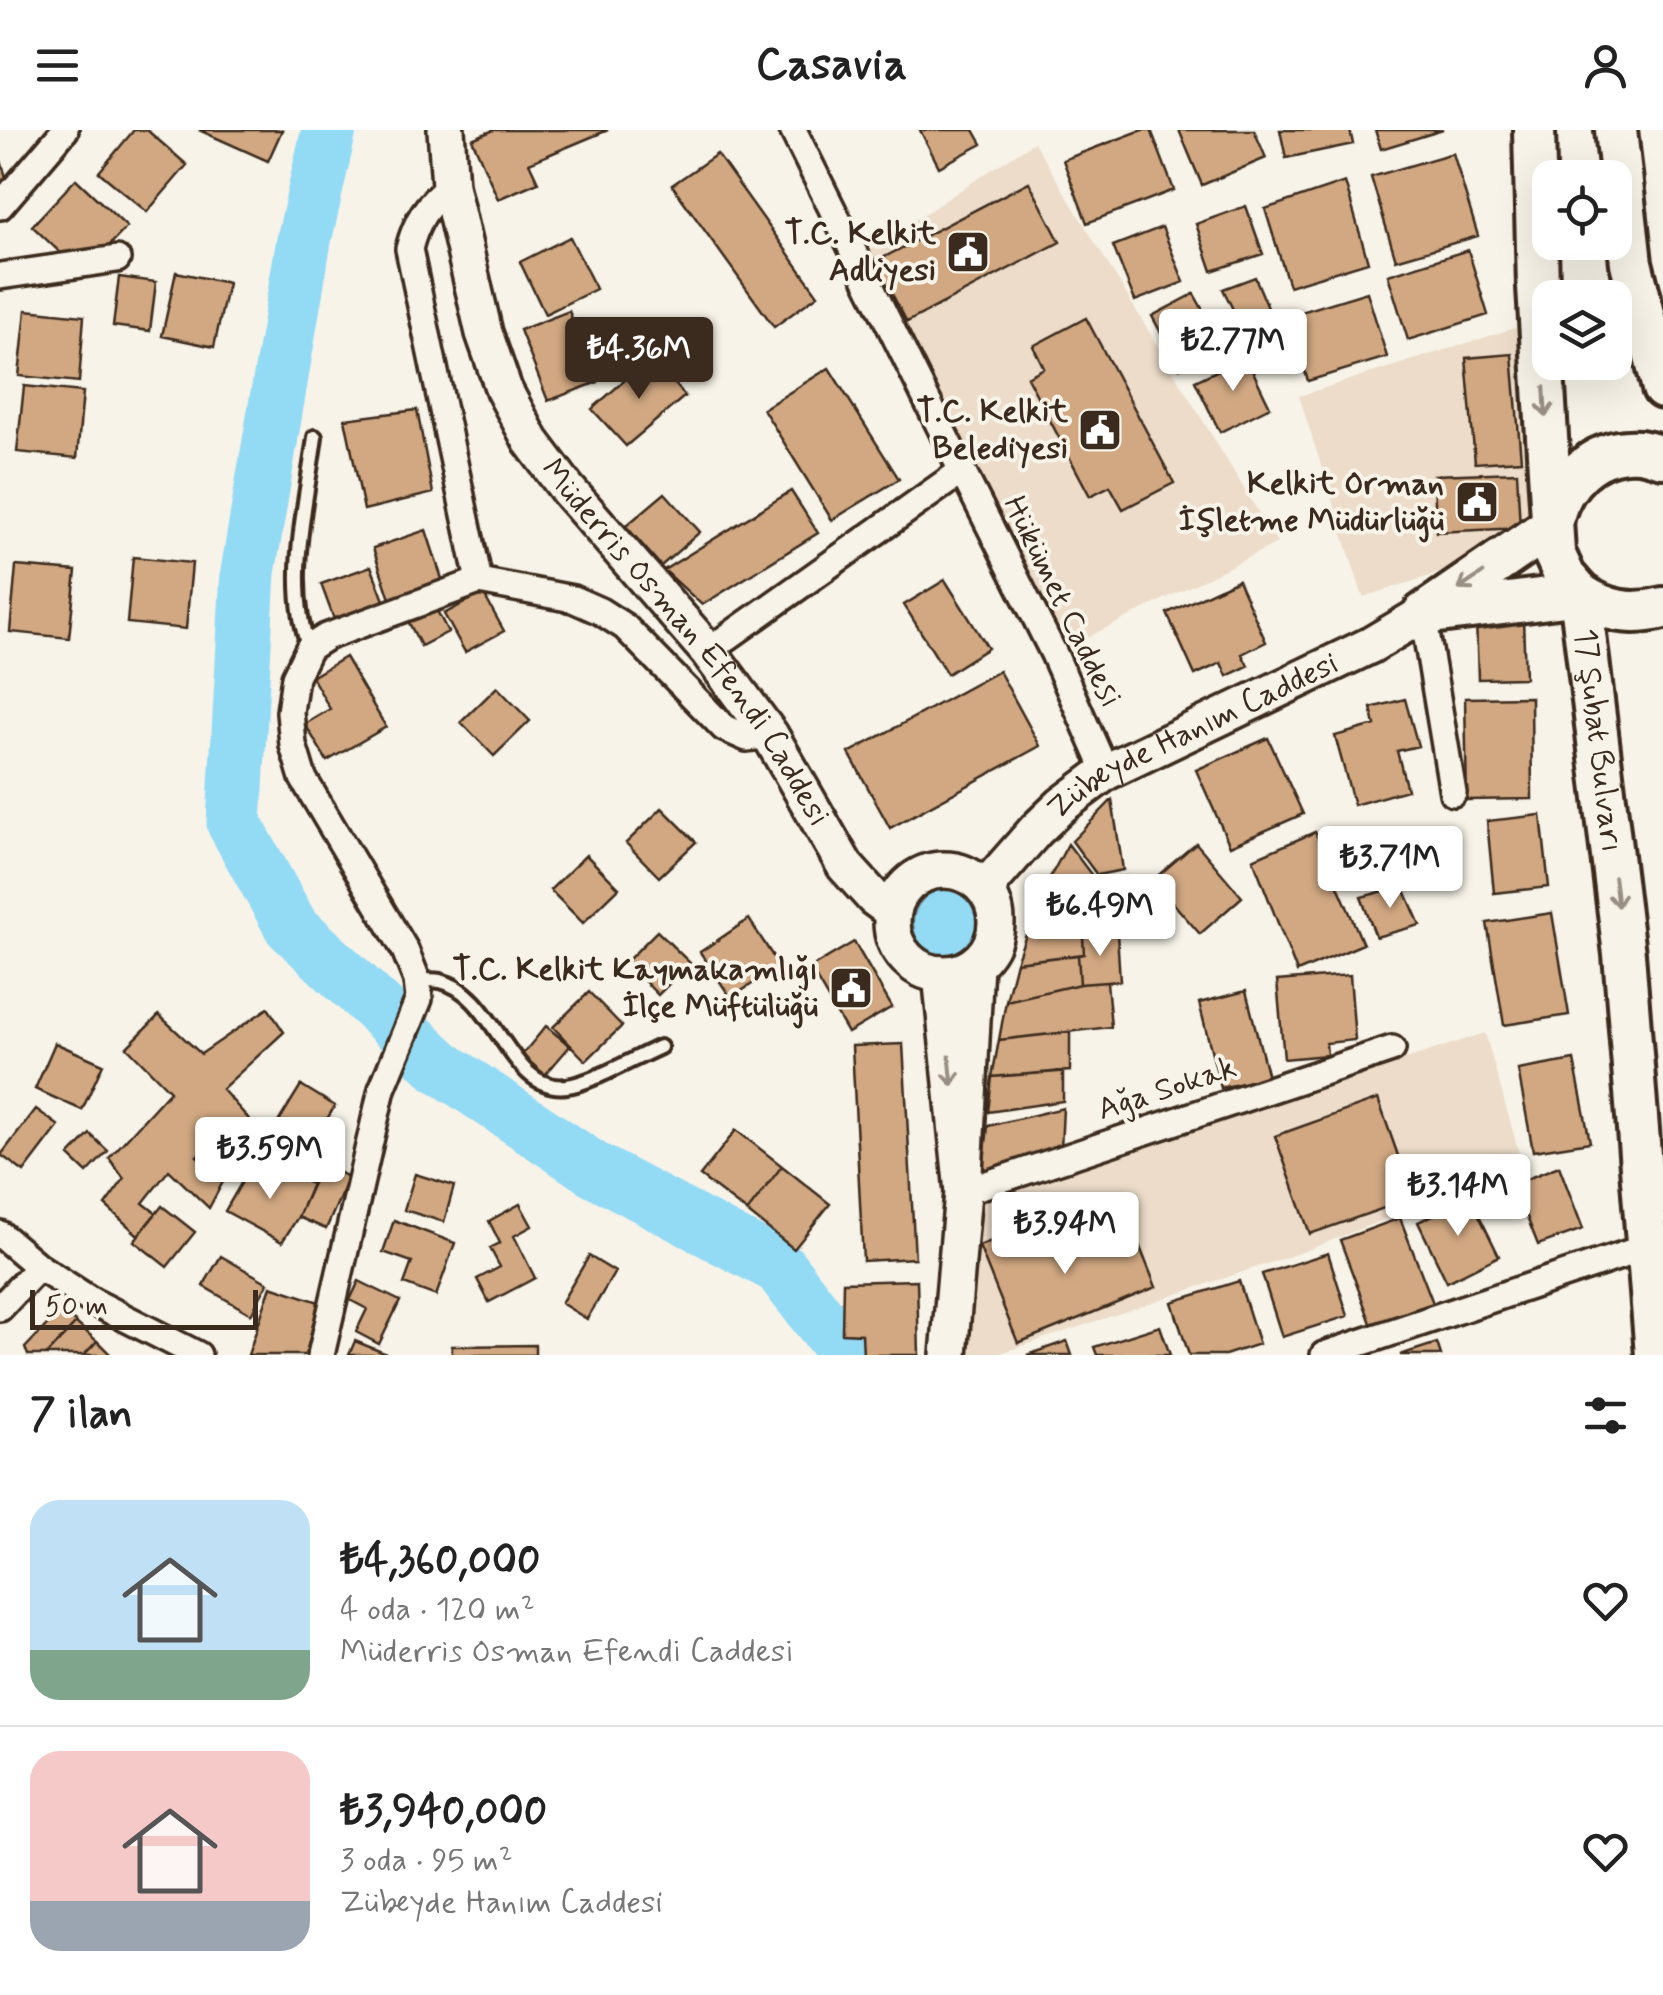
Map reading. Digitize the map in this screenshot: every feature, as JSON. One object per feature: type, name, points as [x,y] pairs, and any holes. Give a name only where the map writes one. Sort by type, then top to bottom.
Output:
[{"type":"highway","name":"17 Şubat Bulvarı","points":[[1534,130],[1538,287],[1554,553],[1565,577],[1580,594],[1624,954],[1656,1355]]},
{"type":"highway","points":[[1616,130],[1631,263],[1663,388]]},
{"type":"highway","points":[[1552,526],[1558,498],[1573,476],[1593,461],[1628,452],[1663,457]]},
{"type":"highway","name":"Zübeyde Hanım Caddesi","points":[[1423,614],[1552,526]]},
{"type":"highway","points":[[1580,594],[1598,606],[1619,612],[1663,608]]},
{"type":"highway","name":"Zübeyde Hanım Caddesi","points":[[1423,614],[1580,594]]},
{"type":"main road","name":"Müderris Osman Efendi Caddesi","points":[[446,130],[450,186],[484,332],[504,390],[531,440],[567,490],[708,651],[770,735],[845,866],[874,898],[893,912]]},
{"type":"main road","name":"Zübeyde Hanım Caddesi","points":[[985,888],[1062,805],[1106,772],[1371,645],[1423,614]]},
{"type":"main road","points":[[940,869],[972,877],[985,888],[994,903],[997,920],[987,952],[958,969],[924,970],[909,960],[898,946],[893,912],[898,896],[909,882],[940,869]]},
{"type":"main road","points":[[949,1355],[963,1192],[958,969]]},
{"type":"street","points":[[0,206],[65,130]]},
{"type":"street","points":[[794,130],[962,472]]},
{"type":"street","points":[[450,186],[422,212],[409,249],[479,580]]},
{"type":"street","points":[[0,276],[116,259]]},
{"type":"street","name":"Hükümet Caddesi","points":[[708,651],[962,472],[1054,654],[1106,772]]},
{"type":"street","points":[[321,1355],[382,1089],[418,990],[405,950],[303,778],[292,745],[290,712],[295,677],[309,648],[326,637],[479,580],[546,592],[573,599],[625,627],[724,728],[746,738],[770,735]]},
{"type":"street","points":[[1423,614],[1454,793]]},
{"type":"street","name":"Ağa Sokak","points":[[963,1192],[1393,1055]]},
{"type":"street","points":[[0,1234],[39,1267],[169,1349],[198,1355]]},
{"type":"street","points":[[1324,1355],[1647,1247]]},
{"type":"street","points":[[0,1308],[39,1267]]},
{"type":"lane","points":[[309,648],[300,622],[296,578],[316,438]]},
{"type":"lane","points":[[418,990],[439,981],[463,992],[485,1013],[528,1074],[549,1086],[573,1086],[660,1047]]},
{"type":"shaded area","points":[[1034,142],[1277,543],[1054,654],[857,258]]},
{"type":"shaded area","points":[[1518,327],[1530,532],[1516,549],[1363,597],[1299,396]]},
{"type":"shaded area","points":[[1485,1033],[1522,1164],[1305,1251],[995,1355],[965,1355],[976,1201]]},
{"type":"green space","points":[[944,869],[964,873],[981,884],[992,901],[996,921],[992,941],[981,958],[964,969],[944,973],[924,969],[907,958],[896,941],[892,921],[896,901],[907,884],[924,873]]},
{"type":"water","points":[[947,889],[971,899],[981,923],[971,947],[947,957],[923,947],[913,923],[923,899]]},
{"type":"building","points":[[134,130],[147,130],[187,165],[147,212],[99,172]]},
{"type":"building","points":[[199,130],[282,130],[268,161]]},
{"type":"building","points":[[494,130],[608,130],[529,163],[538,182],[498,199],[472,139]]},
{"type":"building","points":[[920,130],[974,130],[982,144],[939,167]]},
{"type":"building","points":[[1151,130],[1174,190],[1087,223],[1063,160]]},
{"type":"building","points":[[1179,130],[1254,130],[1266,158],[1202,185]]},
{"type":"building","points":[[1280,130],[1350,130],[1353,144],[1286,158]]},
{"type":"building","points":[[1375,130],[1443,130],[1381,149]]},
{"type":"building","points":[[1453,153],[1478,236],[1396,260],[1371,177]]},
{"type":"building","points":[[717,154],[818,295],[774,327],[672,185]]},
{"type":"building","points":[[0,157],[8,184],[0,186]]},
{"type":"building","points":[[76,179],[127,227],[100,255],[69,261],[32,226]]},
{"type":"building","name":"T.C. Kelkit Adliyesi","points":[[1029,182],[1060,242],[907,322],[875,262]]},
{"type":"building","points":[[1345,182],[1368,262],[1289,286],[1265,209]]},
{"type":"building","points":[[1246,206],[1263,254],[1212,271],[1196,224]]},
{"type":"building","points":[[1162,227],[1184,282],[1135,301],[1113,246]]},
{"type":"building","points":[[570,237],[596,289],[545,314],[520,262]]},
{"type":"building","points":[[1468,250],[1488,315],[1408,340],[1388,275]]},
{"type":"building","points":[[176,272],[228,283],[214,347],[162,336]]},
{"type":"building","points":[[119,277],[156,282],[150,331],[113,326]]},
{"type":"building","points":[[1255,277],[1276,327],[1247,338],[1223,289]]},
{"type":"building","points":[[1367,292],[1387,357],[1308,381],[1288,316]]},
{"type":"building","points":[[1194,294],[1223,346],[1180,368],[1152,316]]},
{"type":"building","points":[[26,310],[84,316],[79,382],[19,376]]},
{"type":"building","points":[[569,311],[598,382],[548,401],[520,330]]},
{"type":"building","name":"T.C. Kelkit Belediyesi","points":[[1086,318],[1174,483],[1123,509],[1110,486],[1090,496],[1027,377],[1044,368],[1033,346]]},
{"type":"building","points":[[1512,354],[1521,460],[1475,463],[1466,358]]},
{"type":"building","points":[[652,356],[685,396],[626,446],[592,409]]},
{"type":"building","points":[[1246,357],[1270,407],[1220,432],[1195,381]]},
{"type":"building","points":[[829,368],[899,479],[832,520],[763,409]]},
{"type":"building","points":[[24,386],[83,392],[77,458],[17,452]]},
{"type":"building","points":[[417,410],[433,493],[364,510],[345,419]]},
{"type":"building","name":"Kelkit Orman İşletme Müdürlüğü","points":[[1517,472],[1520,528],[1436,532],[1434,475]]},
{"type":"building","points":[[791,491],[818,533],[702,605],[664,570]]},
{"type":"building","points":[[665,493],[700,532],[661,566],[626,526]]},
{"type":"building","points":[[426,530],[444,585],[391,602],[373,548]]},
{"type":"building","points":[[133,557],[192,563],[186,629],[127,623]]},
{"type":"building","points":[[16,566],[76,571],[69,638],[10,632]]},
{"type":"building","points":[[371,566],[385,603],[335,622],[321,584]]},
{"type":"building","points":[[945,580],[988,648],[947,674],[904,605]]},
{"type":"building","points":[[1238,580],[1266,642],[1242,654],[1248,666],[1227,676],[1221,663],[1195,675],[1167,613]]},
{"type":"building","points":[[483,593],[504,631],[465,652],[444,614]]},
{"type":"building","points":[[434,605],[448,632],[421,646],[407,619]]},
{"type":"building","points":[[1523,618],[1525,678],[1478,679],[1476,619]]},
{"type":"building","points":[[345,657],[386,727],[327,761],[305,724],[330,709],[312,677]]},
{"type":"building","points":[[999,671],[1040,746],[890,828],[849,753]]},
{"type":"building","points":[[497,687],[530,721],[494,756],[461,722]]},
{"type":"building","points":[[1531,697],[1532,799],[1467,800],[1465,698]]},
{"type":"building","points":[[1405,699],[1418,746],[1397,751],[1407,790],[1354,805],[1335,736],[1375,725],[1371,708]]},
{"type":"building","points":[[1268,738],[1303,814],[1230,846],[1196,770]]},
{"type":"building","points":[[1112,800],[1123,870],[1097,875],[1072,841]]},
{"type":"building","points":[[662,808],[696,842],[659,877],[626,843]]},
{"type":"building","points":[[1541,815],[1549,887],[1494,893],[1487,821]]},
{"type":"building","points":[[1315,832],[1363,944],[1297,972],[1253,859]]},
{"type":"building","points":[[1196,843],[1242,897],[1200,934],[1153,880]]},
{"type":"building","points":[[1068,844],[1096,881],[1126,877],[1133,931],[1092,935],[1090,922],[1041,894]]},
{"type":"building","points":[[586,855],[619,888],[583,923],[550,890]]},
{"type":"building","points":[[1403,886],[1420,925],[1376,937],[1361,897]]},
{"type":"building","points":[[1041,894],[1090,922],[1092,935],[1083,936],[1084,954],[1016,962]]},
{"type":"building","points":[[1552,913],[1569,1015],[1504,1025],[1487,923]]},
{"type":"building","points":[[749,919],[779,966],[731,998],[700,952]]},
{"type":"building","points":[[657,931],[690,963],[658,995],[626,962]]},
{"type":"building","points":[[1117,933],[1120,981],[1080,984],[1078,955],[1084,954],[1083,936]]},
{"type":"building","name":"T.C. Kelkit Kaymakamlığı İlçe Müftülüğü","points":[[854,942],[892,1007],[848,1033],[810,968]]},
{"type":"building","points":[[1078,955],[1080,984],[1006,1001],[1016,962]]},
{"type":"building","points":[[1350,975],[1355,1040],[1326,1043],[1327,1055],[1284,1059],[1277,981]]},
{"type":"building","points":[[1107,982],[1111,1027],[999,1040],[1006,1001],[1080,984]]},
{"type":"building","points":[[1246,991],[1268,1077],[1221,1088],[1199,1003]]},
{"type":"building","points":[[589,992],[622,1026],[586,1061],[553,1027]]},
{"type":"building","points":[[268,1008],[284,1032],[222,1089],[256,1127],[238,1147],[222,1133],[197,1156],[225,1178],[209,1208],[169,1170],[143,1203],[156,1213],[138,1235],[105,1205],[124,1179],[109,1158],[170,1091],[127,1047],[159,1015],[201,1054]]},
{"type":"building","points":[[546,1026],[570,1046],[545,1075],[522,1055]]},
{"type":"building","points":[[1070,1032],[1070,1071],[992,1077],[999,1040]]},
{"type":"building","points":[[55,1043],[103,1064],[82,1110],[35,1089]]},
{"type":"building","points":[[903,1044],[915,1258],[863,1261],[852,1046]]},
{"type":"building","points":[[1574,1060],[1590,1142],[1533,1151],[1518,1070]]},
{"type":"building","points":[[1063,1071],[1063,1101],[988,1112],[992,1077]]},
{"type":"building","points":[[301,1085],[335,1106],[292,1176],[273,1164],[262,1183],[247,1173]]},
{"type":"building","points":[[1378,1099],[1413,1198],[1310,1234],[1275,1136]]},
{"type":"building","points":[[1063,1108],[1061,1149],[982,1178],[988,1126]]},
{"type":"building","points":[[36,1109],[59,1126],[24,1172],[1,1155]]},
{"type":"building","points":[[736,1130],[782,1166],[747,1212],[700,1176]]},
{"type":"building","points":[[90,1134],[108,1151],[87,1173],[69,1156]]},
{"type":"building","points":[[273,1164],[312,1184],[282,1242],[225,1211],[247,1173],[262,1183]]},
{"type":"building","points":[[321,1165],[349,1177],[326,1229],[298,1217]]},
{"type":"building","points":[[782,1166],[830,1204],[794,1249],[747,1212]]},
{"type":"building","points":[[1559,1166],[1583,1229],[1538,1245],[1514,1184]]},
{"type":"building","points":[[415,1174],[454,1186],[444,1222],[404,1210]]},
{"type":"building","points":[[1470,1197],[1499,1256],[1447,1282],[1418,1222]]},
{"type":"building","points":[[520,1204],[532,1226],[514,1236],[535,1278],[489,1302],[477,1279],[500,1267],[490,1248],[500,1243],[489,1221]]},
{"type":"building","points":[[162,1206],[195,1232],[167,1267],[134,1241]]},
{"type":"building","points":[[1400,1218],[1433,1303],[1372,1326],[1340,1240]]},
{"type":"building","points":[[394,1220],[455,1243],[436,1296],[404,1284],[412,1262],[383,1252]]},
{"type":"building","points":[[1129,1220],[1156,1287],[1018,1343],[979,1246],[1031,1225],[1043,1254]]},
{"type":"building","points":[[1328,1253],[1348,1316],[1282,1337],[1262,1274]]},
{"type":"building","points":[[221,1256],[268,1283],[251,1314],[203,1286]]},
{"type":"building","points":[[589,1256],[615,1272],[587,1319],[561,1303]]},
{"type":"building","points":[[917,1280],[919,1355],[863,1355],[862,1334],[842,1333],[843,1282]]},
{"type":"building","points":[[359,1281],[400,1301],[379,1344],[356,1332],[367,1309],[350,1300]]},
{"type":"building","points":[[1239,1281],[1259,1344],[1225,1355],[1189,1355],[1172,1302]]},
{"type":"building","points":[[271,1286],[322,1303],[305,1355],[248,1355]]},
{"type":"building","points":[[62,1309],[76,1323],[46,1355],[28,1355],[25,1348]]},
{"type":"building","points":[[76,1323],[97,1341],[84,1355],[46,1355]]},
{"type":"building","points":[[1160,1326],[1170,1355],[1097,1355],[1094,1347]]},
{"type":"building","points":[[97,1341],[111,1355],[84,1355]]},
{"type":"building","points":[[355,1341],[389,1355],[349,1355]]},
{"type":"building","points":[[1067,1341],[1072,1355],[1027,1355]]},
{"type":"building","points":[[1437,1343],[1441,1355],[1400,1355]]},
{"type":"building","points":[[535,1345],[535,1355],[452,1355],[452,1346]]},
{"type":"waterway","points":[[329,130],[304,240],[248,572],[234,823],[291,926],[440,1066],[592,1168],[779,1267],[847,1355]]},
{"type":"place","name":"T.C. Kelkit Adliyesi","points":[[968,252]]},
{"type":"place","name":"T.C. Kelkit Belediyesi","points":[[1100,430]]},
{"type":"place","name":"Kelkit Orman İşletme Müdürlüğü","points":[[1477,502]]},
{"type":"place","name":"T.C. Kelkit Kaymakamlığı İlçe Müftülüğü","points":[[851,988]]}]
